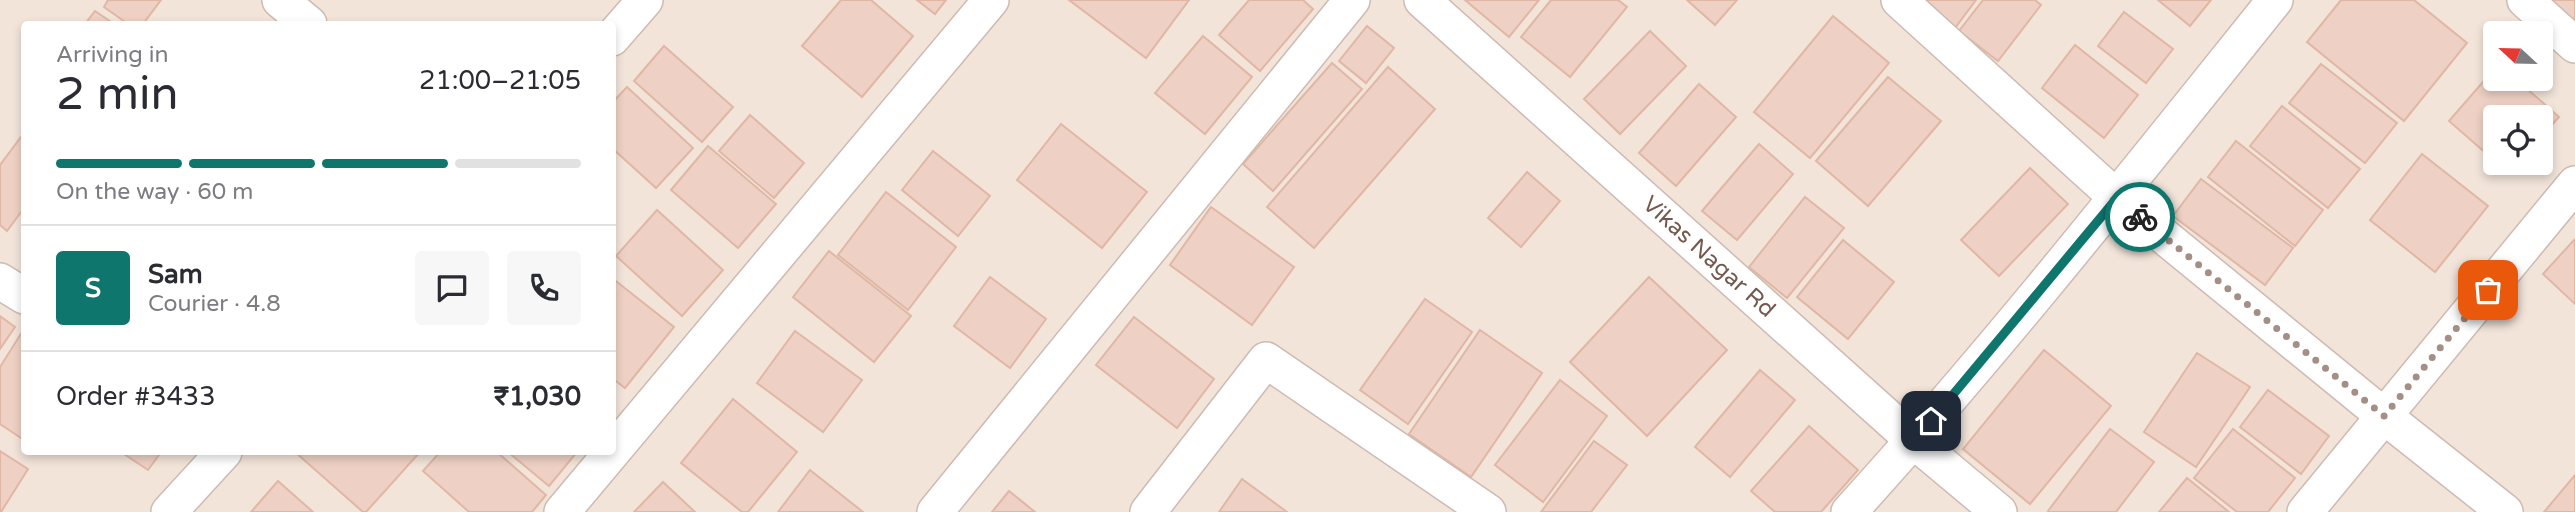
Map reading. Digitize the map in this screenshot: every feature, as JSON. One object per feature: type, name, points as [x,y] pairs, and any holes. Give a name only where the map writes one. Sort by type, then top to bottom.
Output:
[{"type":"street","points":[[280,0],[305,21]]},
{"type":"street","points":[[616,33],[645,0]]},
{"type":"street","points":[[616,448],[991,0]]},
{"type":"street","points":[[935,512],[1352,0]]},
{"type":"street","name":"Vikas Nagar Rd","points":[[1422,0],[1914,441],[1999,512]]},
{"type":"street","points":[[1899,0],[2117,198],[2505,512]]},
{"type":"street","points":[[1849,512],[1914,441],[2117,198],[2275,0]]},
{"type":"street","points":[[2525,0],[2575,45]]},
{"type":"street","points":[[2305,512],[2575,184]]},
{"type":"street","points":[[0,281],[21,294]]},
{"type":"street","points":[[1148,512],[1266,360],[1488,512]]},
{"type":"street","points":[[169,512],[221,455]]},
{"type":"street","points":[[562,512],[610,455]]},
{"type":"shaded area","points":[[0,0],[2575,0],[2575,512],[0,512]]},
{"type":"building","points":[[108,0],[161,0],[145,21],[124,21],[104,7]]},
{"type":"building","points":[[841,0],[871,0],[913,36],[862,97],[802,46]]},
{"type":"building","points":[[917,0],[946,0],[935,14]]},
{"type":"building","points":[[1069,0],[1189,0],[1146,58]]},
{"type":"building","points":[[1249,0],[1303,0],[1313,9],[1260,71],[1219,35]]},
{"type":"building","points":[[1465,0],[1539,0],[1509,37]]},
{"type":"building","points":[[1551,0],[1618,0],[1627,7],[1570,77],[1521,37]]},
{"type":"building","points":[[1687,0],[1737,0],[1715,25]]},
{"type":"building","points":[[1919,0],[1976,0],[1952,32]]},
{"type":"building","points":[[1983,0],[2035,0],[2041,5],[1998,61],[1959,31]]},
{"type":"building","points":[[2158,0],[2211,0],[2190,26]]},
{"type":"building","points":[[2341,0],[2414,0],[2467,43],[2404,121],[2307,42]]},
{"type":"building","points":[[2543,0],[2575,0],[2575,17],[2569,24]]},
{"type":"building","points":[[95,11],[110,21],[87,21]]},
{"type":"building","points":[[2124,12],[2173,49],[2146,83],[2098,46]]},
{"type":"building","points":[[1833,16],[1889,63],[1810,158],[1754,112]]},
{"type":"building","points":[[1367,26],[1394,48],[1366,83],[1339,61]]},
{"type":"building","points":[[1650,31],[1686,66],[1620,134],[1584,99]]},
{"type":"building","points":[[1203,36],[1252,77],[1205,134],[1155,93]]},
{"type":"building","points":[[2075,45],[2138,95],[2104,138],[2042,88]]},
{"type":"building","points":[[664,46],[733,107],[702,142],[634,81]]},
{"type":"building","points":[[1332,63],[1362,89],[1273,191],[1243,164]]},
{"type":"building","points":[[2321,64],[2397,123],[2365,163],[2289,103]]},
{"type":"building","points":[[1388,67],[1435,109],[1314,248],[1267,207]]},
{"type":"building","points":[[1888,77],[1941,121],[1868,206],[1816,161]]},
{"type":"building","points":[[2483,82],[2483,91],[2530,91],[2545,105],[2483,105],[2483,151],[2449,121]]},
{"type":"building","points":[[1699,84],[1736,117],[1676,186],[1639,153]]},
{"type":"building","points":[[627,87],[693,148],[656,188],[616,152],[616,99]]},
{"type":"building","points":[[2282,106],[2360,169],[2328,208],[2250,146]]},
{"type":"building","points":[[2553,112],[2559,117],[2553,124]]},
{"type":"building","points":[[750,115],[804,163],[774,198],[719,151]]},
{"type":"building","points":[[1061,124],[1147,192],[1102,248],[1017,180]]},
{"type":"building","points":[[21,137],[21,212],[7,231],[0,225],[0,165]]},
{"type":"building","points":[[2236,141],[2323,210],[2295,246],[2208,177]]},
{"type":"building","points":[[1759,144],[1793,174],[1737,240],[1702,211]]},
{"type":"building","points":[[708,146],[776,204],[738,248],[671,190]]},
{"type":"building","points":[[933,151],[990,196],[958,236],[902,190]]},
{"type":"building","points":[[2422,154],[2488,206],[2435,272],[2370,220]]},
{"type":"building","points":[[2030,168],[2068,204],[1999,276],[1961,240]]},
{"type":"building","points":[[1527,172],[1560,201],[1521,247],[1488,218]]},
{"type":"building","points":[[2201,179],[2293,248],[2265,285],[2173,216]]},
{"type":"building","points":[[886,192],[956,247],[908,310],[838,255]]},
{"type":"building","points":[[1805,197],[1844,228],[1787,298],[1749,267]]},
{"type":"building","points":[[1211,207],[1294,267],[1252,325],[1170,265]]},
{"type":"building","points":[[657,210],[723,270],[682,316],[616,256]]},
{"type":"building","points":[[1843,240],[1894,282],[1848,339],[1797,297]]},
{"type":"building","points":[[2574,240],[2575,242],[2575,304],[2543,274]]},
{"type":"building","points":[[829,251],[911,316],[874,362],[793,297]]},
{"type":"building","points":[[990,277],[1046,319],[1010,368],[954,326]]},
{"type":"building","points":[[1649,277],[1727,350],[1647,436],[1570,362]]},
{"type":"building","points":[[616,281],[674,327],[625,388],[616,381]]},
{"type":"building","points":[[1425,299],[1472,332],[1408,424],[1360,390]]},
{"type":"building","points":[[0,316],[15,327],[0,349]]},
{"type":"building","points":[[1134,317],[1214,379],[1177,428],[1096,365]]},
{"type":"building","points":[[1480,330],[1542,373],[1471,477],[1409,434]]},
{"type":"building","points":[[795,331],[862,380],[823,432],[757,383]]},
{"type":"building","points":[[21,334],[21,438],[0,424],[0,367]]},
{"type":"building","points":[[2044,350],[2111,406],[2030,504],[1963,449]]},
{"type":"building","points":[[2197,353],[2250,387],[2196,467],[2144,432]]},
{"type":"building","points":[[1760,370],[1795,400],[1730,477],[1695,447]]},
{"type":"building","points":[[1560,380],[1607,416],[1543,502],[1495,465]]},
{"type":"building","points":[[2268,390],[2329,436],[2301,474],[2240,427]]},
{"type":"building","points":[[733,399],[797,452],[748,512],[742,512],[681,463]]},
{"type":"building","points":[[1809,426],[1858,470],[1821,512],[1775,512],[1751,491]]},
{"type":"building","points":[[2110,429],[2154,462],[2116,512],[2049,512],[2048,511]]},
{"type":"building","points":[[2233,429],[2295,478],[2268,512],[2237,512],[2194,478]]},
{"type":"building","points":[[1594,441],[1627,465],[1591,512],[1541,512]]},
{"type":"building","points":[[0,451],[28,469],[1,512],[0,512]]},
{"type":"building","points":[[126,455],[159,455],[148,470]]},
{"type":"building","points":[[298,455],[417,455],[366,512]]},
{"type":"building","points":[[437,455],[500,455],[546,495],[532,512],[469,512],[423,471]]},
{"type":"building","points":[[512,455],[575,455],[549,486]]},
{"type":"building","points":[[810,470],[863,512],[778,512]]},
{"type":"building","points":[[2575,475],[2575,512],[2544,512]]},
{"type":"building","points":[[2187,478],[2229,512],[2159,512]]},
{"type":"building","points":[[1242,479],[1287,512],[1219,512]]},
{"type":"building","points":[[278,481],[313,512],[251,512]]},
{"type":"building","points":[[663,482],[695,512],[634,512]]},
{"type":"building","points":[[1009,491],[1035,512],[992,512]]},
{"type":"way so far","points":[[2140,217],[2384,416],[2488,290]]},
{"type":"route","points":[[1931,421],[2117,198],[2140,217]]}]
